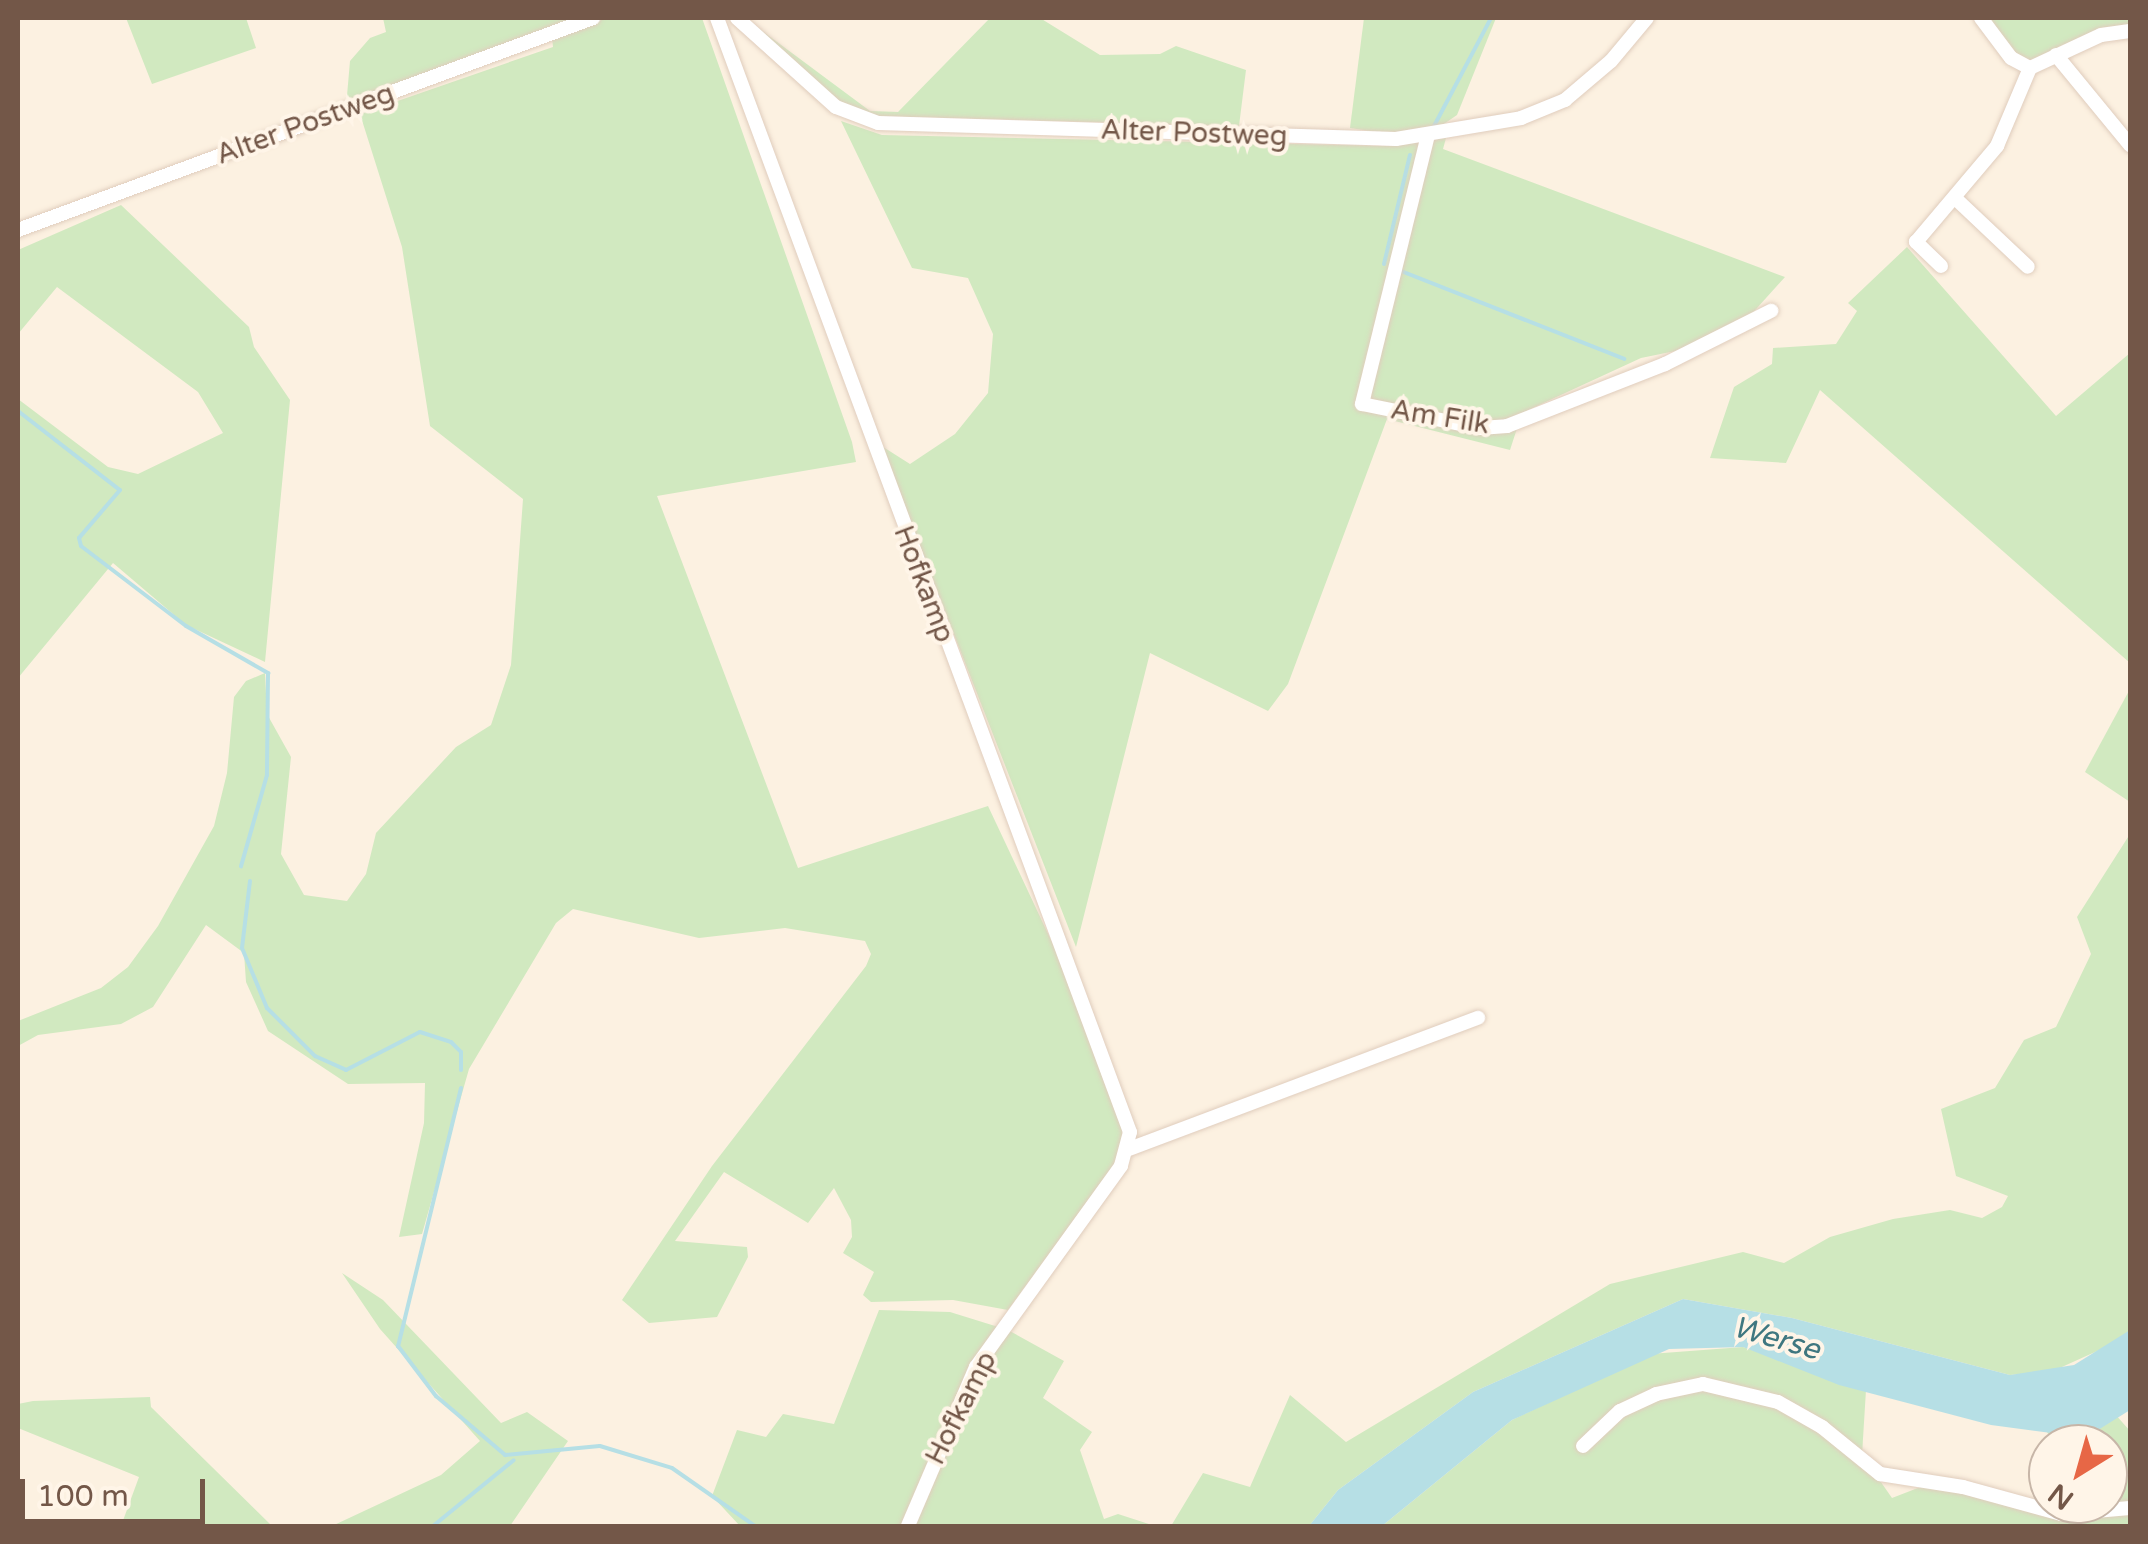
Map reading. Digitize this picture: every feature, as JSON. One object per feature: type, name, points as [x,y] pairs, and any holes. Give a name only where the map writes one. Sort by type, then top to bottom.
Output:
[{"type":"street","name":"Alter Postweg","points":[[18,230],[593,18]]},
{"type":"street","name":"Hofkamp","points":[[717,18],[1125,1114],[1129,1149],[976,1367],[908,1526]]},
{"type":"street","name":"Alter Postweg","points":[[737,18],[836,107],[878,122],[1396,140],[1521,118],[1565,100],[1611,61],[1647,18]]},
{"type":"street","points":[[1980,18],[2012,58],[2030,68]]},
{"type":"street","points":[[1941,266],[1916,242],[1997,146],[2030,68],[2100,35],[2130,31]]},
{"type":"street","points":[[2056,56],[2130,145]]},
{"type":"street","name":"Am Filk","points":[[1428,135],[1362,404],[1480,428],[1507,426],[1664,364],[1770,311]]},
{"type":"street","points":[[1955,198],[2028,267]]},
{"type":"street","points":[[1129,1149],[1478,1018]]},
{"type":"street","points":[[1582,1446],[1620,1410],[1656,1394],[1704,1384],[1778,1402],[1822,1427],[1880,1474],[1963,1487],[2061,1514],[2130,1508]]},
{"type":"green space","points":[[126,18],[246,18],[256,48],[152,84]]},
{"type":"green space","points":[[383,18],[580,18],[346,107],[350,61],[370,38],[386,32]]},
{"type":"green space","points":[[606,18],[702,18],[852,442],[856,462],[657,496],[798,868],[988,806],[1058,955],[1124,1129],[1115,1164],[1008,1310],[953,1300],[871,1302],[863,1295],[874,1272],[843,1253],[852,1237],[851,1220],[834,1188],[808,1223],[724,1172],[675,1241],[747,1247],[748,1257],[717,1317],[649,1323],[622,1300],[712,1166],[866,966],[871,954],[865,941],[785,928],[699,938],[573,909],[556,923],[469,1069],[422,1234],[399,1237],[424,1123],[425,1083],[348,1084],[268,1031],[246,982],[244,953],[206,925],[153,1007],[121,1024],[38,1035],[18,1046],[18,1021],[101,988],[128,967],[158,926],[214,826],[227,773],[234,697],[246,681],[265,673],[267,714],[291,757],[281,854],[304,895],[347,901],[366,874],[376,833],[456,747],[491,725],[511,665],[523,499],[430,426],[402,247],[360,114],[553,47],[552,37]]},
{"type":"green space","points":[[745,18],[870,111],[898,112],[990,18],[1040,18],[1100,55],[1160,54],[1176,46],[1246,70],[1239,126],[874,116],[841,104]]},
{"type":"green space","points":[[1364,18],[1496,18],[1457,115],[1438,128],[1397,135],[1350,128]]},
{"type":"green space","points":[[1981,18],[2130,18],[2130,31],[2030,68]]},
{"type":"green space","points":[[841,121],[882,135],[1390,146],[1446,138],[1443,149],[1785,277],[1748,318],[1690,348],[1641,358],[1522,413],[1510,450],[1387,419],[1288,684],[1268,711],[1150,653],[1076,947],[880,445],[910,464],[955,434],[988,393],[993,334],[968,278],[912,268]]},
{"type":"green space","points":[[121,205],[249,327],[254,347],[290,400],[265,662],[186,625],[113,563],[18,678],[18,399],[108,467],[138,474],[223,433],[198,392],[57,287],[18,334],[18,250]]},
{"type":"green space","points":[[1907,247],[2056,416],[2130,353],[2130,663],[1820,390],[1786,463],[1710,458],[1734,387],[1772,364],[1773,348],[1836,344],[1857,311],[1848,303]]},
{"type":"green space","points":[[2130,689],[2130,802],[2085,772]]},
{"type":"green space","points":[[2130,834],[2130,1330],[2115,1343],[2053,1371],[2010,1375],[1792,1318],[1683,1299],[1473,1392],[1338,1490],[1309,1526],[1171,1526],[1203,1473],[1250,1487],[1290,1395],[1346,1442],[1610,1284],[1743,1252],[1784,1263],[1830,1237],[1893,1219],[1950,1210],[1982,1218],[2002,1207],[2008,1196],[1956,1176],[1941,1109],[1995,1088],[2024,1040],[2056,1027],[2091,954],[2077,917]]},
{"type":"green space","points":[[342,1273],[383,1300],[501,1423],[527,1412],[568,1441],[510,1526],[332,1526],[441,1475],[480,1441],[380,1329]]},
{"type":"green space","points":[[879,1310],[950,1312],[1008,1330],[1064,1361],[1043,1398],[1092,1432],[1080,1450],[1104,1519],[1118,1514],[1155,1526],[740,1526],[712,1496],[737,1430],[766,1437],[783,1414],[834,1424]]},
{"type":"green space","points":[[1743,1347],[1866,1390],[1862,1455],[1892,1498],[1923,1486],[1958,1490],[2028,1510],[2028,1524],[2128,1524],[2128,1429],[2130,1526],[1382,1526],[1512,1420],[1650,1354]]},
{"type":"green space","points":[[150,1397],[151,1407],[272,1526],[121,1526],[139,1477],[18,1428],[18,1404]]},
{"type":"green space","points":[[2115,1414],[2124,1424],[2104,1424]]},
{"type":"water","name":"Werse","points":[[1683,1299],[1792,1318],[2010,1375],[2074,1365],[2130,1330],[2130,1410],[2108,1424],[2028,1424],[2028,1430],[1991,1425],[1839,1385],[1743,1347],[1669,1349],[1512,1420],[1382,1526],[1309,1526],[1338,1490],[1473,1392]]},
{"type":"waterway","points":[[1433,128],[1491,18]]},
{"type":"waterway","points":[[1384,264],[1410,155]]},
{"type":"waterway","points":[[1401,271],[1624,359]]},
{"type":"waterway","points":[[18,411],[120,490],[79,538],[81,546],[186,626],[268,673],[267,775],[241,866]]},
{"type":"waterway","points":[[250,881],[242,948],[267,1008],[315,1056],[346,1070],[420,1032],[451,1042],[461,1052],[461,1070]]},
{"type":"waterway","points":[[461,1088],[398,1346],[436,1396],[505,1455],[600,1446],[672,1468],[755,1526]]},
{"type":"waterway","points":[[433,1526],[514,1460]]}]
